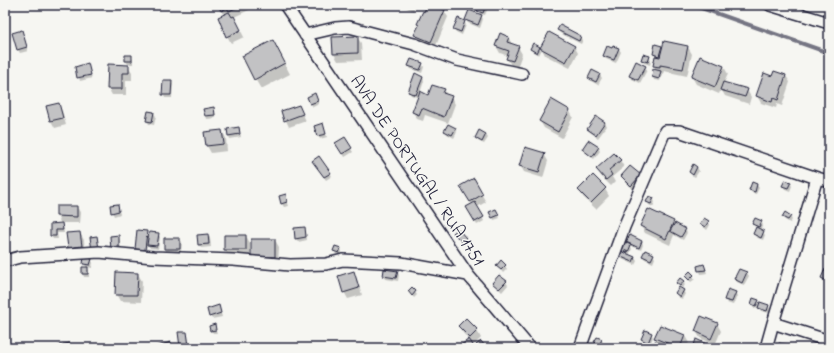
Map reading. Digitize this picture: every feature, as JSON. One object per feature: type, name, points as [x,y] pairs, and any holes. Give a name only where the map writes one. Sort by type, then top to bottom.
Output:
[{"type":"street","name":"AVA DE PORTUGAL / RUA 1751","points":[[285,5],[468,275],[530,348]]},
{"type":"street","points":[[770,5],[829,23]]},
{"type":"street","points":[[305,35],[335,28],[349,27],[414,44],[456,60],[522,74]]},
{"type":"street","points":[[580,348],[624,227],[665,131],[679,131],[829,181]]},
{"type":"street","points":[[766,348],[817,178]]},
{"type":"street","points":[[5,261],[20,257],[99,252],[152,257],[290,264],[326,264],[343,260],[401,263],[468,275]]},
{"type":"street","points":[[774,323],[829,341]]},
{"type":"building","points":[[218,5],[242,5],[229,11],[227,8],[221,11]]},
{"type":"building","points":[[427,5],[433,5],[445,10],[431,42],[414,35],[419,25],[417,24]]},
{"type":"building","points":[[479,5],[486,5],[483,13],[477,11]]},
{"type":"building","points":[[469,10],[482,15],[478,25],[465,20]]},
{"type":"building","points":[[229,12],[232,17],[234,16],[241,30],[226,37],[218,17]]},
{"type":"building","points":[[458,18],[465,21],[461,32],[453,29]]},
{"type":"building","points":[[560,25],[581,36],[579,41],[557,30]]},
{"type":"building","points":[[22,30],[27,47],[17,50],[12,33]]},
{"type":"building","points":[[549,32],[575,46],[566,62],[540,48]]},
{"type":"building","points":[[500,33],[509,37],[507,42],[519,46],[513,61],[506,59],[509,51],[495,46]]},
{"type":"building","points":[[358,36],[358,53],[333,54],[332,37]]},
{"type":"building","points":[[273,40],[285,63],[254,80],[242,56]]},
{"type":"building","points":[[664,41],[688,46],[683,69],[660,65],[660,67],[653,66],[655,56],[660,57]]},
{"type":"building","points":[[533,43],[540,47],[537,53],[530,49]]},
{"type":"building","points":[[655,44],[662,46],[659,56],[653,54]]},
{"type":"building","points":[[607,46],[619,48],[614,60],[603,56]]},
{"type":"building","points":[[643,54],[650,56],[648,62],[641,60]]},
{"type":"building","points":[[125,55],[132,55],[132,61],[125,61]]},
{"type":"building","points":[[700,56],[724,66],[715,87],[691,77]]},
{"type":"building","points":[[411,59],[423,63],[420,70],[408,66]]},
{"type":"building","points":[[636,61],[646,66],[638,80],[629,76]]},
{"type":"building","points":[[88,63],[91,75],[77,78],[75,67]]},
{"type":"building","points":[[108,64],[129,65],[129,73],[122,73],[122,89],[107,89]]},
{"type":"building","points":[[653,69],[661,71],[659,79],[652,77]]},
{"type":"building","points":[[592,70],[600,74],[596,82],[588,78]]},
{"type":"building","points":[[774,71],[786,75],[778,100],[773,98],[772,102],[756,96],[764,73],[772,76]]},
{"type":"building","points":[[415,73],[423,77],[416,95],[408,92]]},
{"type":"building","points":[[163,80],[172,80],[171,95],[162,95]]},
{"type":"building","points":[[723,82],[748,89],[745,97],[720,90]]},
{"type":"building","points":[[432,85],[445,89],[443,93],[452,96],[444,117],[422,108],[419,115],[412,112],[420,91],[428,95]]},
{"type":"building","points":[[315,93],[318,101],[310,104],[307,97]]},
{"type":"building","points":[[551,99],[570,110],[558,132],[539,121]]},
{"type":"building","points":[[59,103],[63,118],[50,121],[46,106]]},
{"type":"building","points":[[299,105],[303,114],[284,121],[281,111]]},
{"type":"building","points":[[214,107],[215,115],[205,116],[203,109]]},
{"type":"building","points":[[148,111],[154,112],[152,122],[146,121]]},
{"type":"building","points":[[596,116],[605,122],[596,135],[587,129]]},
{"type":"building","points":[[323,123],[326,134],[317,136],[314,126]]},
{"type":"building","points":[[448,124],[456,128],[452,135],[444,131]]},
{"type":"building","points":[[239,127],[240,134],[228,136],[227,129]]},
{"type":"building","points":[[222,130],[224,144],[206,146],[204,132]]},
{"type":"building","points":[[479,130],[486,134],[482,142],[475,138]]},
{"type":"building","points":[[345,137],[352,148],[342,154],[335,143]]},
{"type":"building","points":[[588,140],[599,147],[592,157],[582,149]]},
{"type":"building","points":[[525,147],[545,153],[539,172],[519,166]]},
{"type":"building","points":[[614,153],[621,160],[609,170],[612,175],[606,180],[596,169]]},
{"type":"building","points":[[319,156],[331,173],[324,177],[312,161]]},
{"type":"building","points":[[693,164],[697,167],[693,175],[689,172]]},
{"type":"building","points":[[630,166],[641,175],[631,186],[621,176]]},
{"type":"building","points":[[593,175],[606,188],[591,203],[578,190]]},
{"type":"building","points":[[474,178],[483,194],[470,202],[460,186]]},
{"type":"building","points":[[785,180],[791,182],[788,188],[782,186]]},
{"type":"building","points":[[752,182],[757,184],[755,192],[749,190]]},
{"type":"building","points":[[286,194],[287,202],[281,204],[279,196]]},
{"type":"building","points":[[649,196],[654,198],[651,204],[646,202]]},
{"type":"building","points":[[475,202],[484,217],[475,222],[466,207]]},
{"type":"building","points":[[118,204],[119,211],[111,213],[110,205]]},
{"type":"building","points":[[56,206],[77,206],[77,217],[56,216]]},
{"type":"building","points":[[496,209],[499,215],[492,218],[489,212]]},
{"type":"building","points":[[648,209],[674,221],[666,239],[640,226]]},
{"type":"building","points":[[785,212],[791,216],[788,220],[782,217]]},
{"type":"building","points":[[704,218],[709,221],[705,227],[700,224]]},
{"type":"building","points":[[755,218],[762,221],[759,227],[752,224]]},
{"type":"building","points":[[62,223],[63,230],[56,230],[56,236],[50,236],[50,224]]},
{"type":"building","points":[[675,223],[686,229],[681,237],[670,231]]},
{"type":"building","points":[[305,227],[306,237],[295,239],[294,228]]},
{"type":"building","points":[[756,227],[764,231],[761,238],[753,234]]},
{"type":"building","points":[[458,229],[466,238],[462,242],[453,233]]},
{"type":"building","points":[[137,230],[147,231],[145,250],[135,249]]},
{"type":"building","points":[[80,232],[82,246],[68,248],[66,233]]},
{"type":"building","points":[[149,232],[159,233],[157,246],[147,245]]},
{"type":"building","points":[[208,234],[209,244],[198,245],[197,235]]},
{"type":"building","points":[[119,235],[119,251],[111,251],[110,236]]},
{"type":"building","points":[[224,235],[246,235],[246,250],[224,250]]},
{"type":"building","points":[[630,235],[642,241],[639,248],[626,242]]},
{"type":"building","points":[[97,236],[99,249],[92,250],[90,237]]},
{"type":"building","points":[[164,238],[180,238],[180,249],[164,249]]},
{"type":"building","points":[[251,239],[275,239],[275,257],[251,256]]},
{"type":"building","points":[[625,242],[631,245],[628,252],[622,249]]},
{"type":"building","points":[[335,246],[341,248],[339,253],[333,251]]},
{"type":"building","points":[[645,250],[654,254],[651,260],[642,256]]},
{"type":"building","points":[[621,251],[635,257],[633,262],[619,256]]},
{"type":"building","points":[[84,257],[92,259],[90,265],[83,264]]},
{"type":"building","points":[[501,260],[506,265],[501,270],[496,266]]},
{"type":"building","points":[[704,264],[706,270],[698,271],[697,266]]},
{"type":"building","points":[[82,267],[88,267],[88,274],[82,274]]},
{"type":"building","points":[[384,269],[398,271],[396,278],[383,276]]},
{"type":"building","points":[[739,269],[747,272],[742,283],[734,279]]},
{"type":"building","points":[[825,269],[829,271],[829,282],[821,278]]},
{"type":"building","points":[[354,271],[359,288],[343,293],[338,276]]},
{"type":"building","points":[[690,271],[694,275],[689,280],[685,276]]},
{"type":"building","points":[[116,272],[138,273],[137,295],[115,295]]},
{"type":"building","points":[[499,275],[507,281],[499,289],[492,283]]},
{"type":"building","points":[[680,278],[684,281],[680,286],[676,283]]},
{"type":"building","points":[[412,287],[416,291],[412,296],[408,291]]},
{"type":"building","points":[[679,287],[684,290],[680,297],[675,293]]},
{"type":"building","points":[[728,289],[736,292],[732,302],[724,300]]},
{"type":"building","points":[[753,298],[759,300],[756,306],[751,304]]},
{"type":"building","points":[[760,302],[769,305],[767,311],[758,308]]},
{"type":"building","points":[[219,305],[221,313],[209,317],[207,309]]},
{"type":"building","points":[[701,316],[718,323],[711,339],[695,331]]},
{"type":"building","points":[[466,318],[478,330],[470,338],[458,326]]},
{"type":"building","points":[[215,324],[216,330],[210,331],[209,326]]},
{"type":"building","points":[[660,325],[685,335],[680,348],[654,338]]},
{"type":"building","points":[[645,330],[652,333],[648,343],[641,339]]},
{"type":"building","points":[[178,332],[187,332],[189,346],[180,347]]},
{"type":"building","points":[[597,337],[602,339],[600,344],[594,342]]},
{"type":"building","points":[[469,339],[473,345],[470,348],[457,348]]},
{"type":"building","points":[[696,339],[711,346],[710,348],[693,348]]},
{"type":"building","points":[[481,341],[485,346],[483,348],[479,348],[476,345]]},
{"type":"building","points":[[655,341],[671,348],[655,348],[653,347]]},
{"type":"building","points":[[171,342],[172,348],[151,348]]},
{"type":"building","points":[[70,343],[71,348],[60,348],[59,345]]},
{"type":"building","points":[[779,343],[790,345],[789,348],[778,348]]},
{"type":"building","points":[[102,344],[115,344],[115,348],[102,348]]},
{"type":"waterway","points":[[693,5],[829,53]]}]
